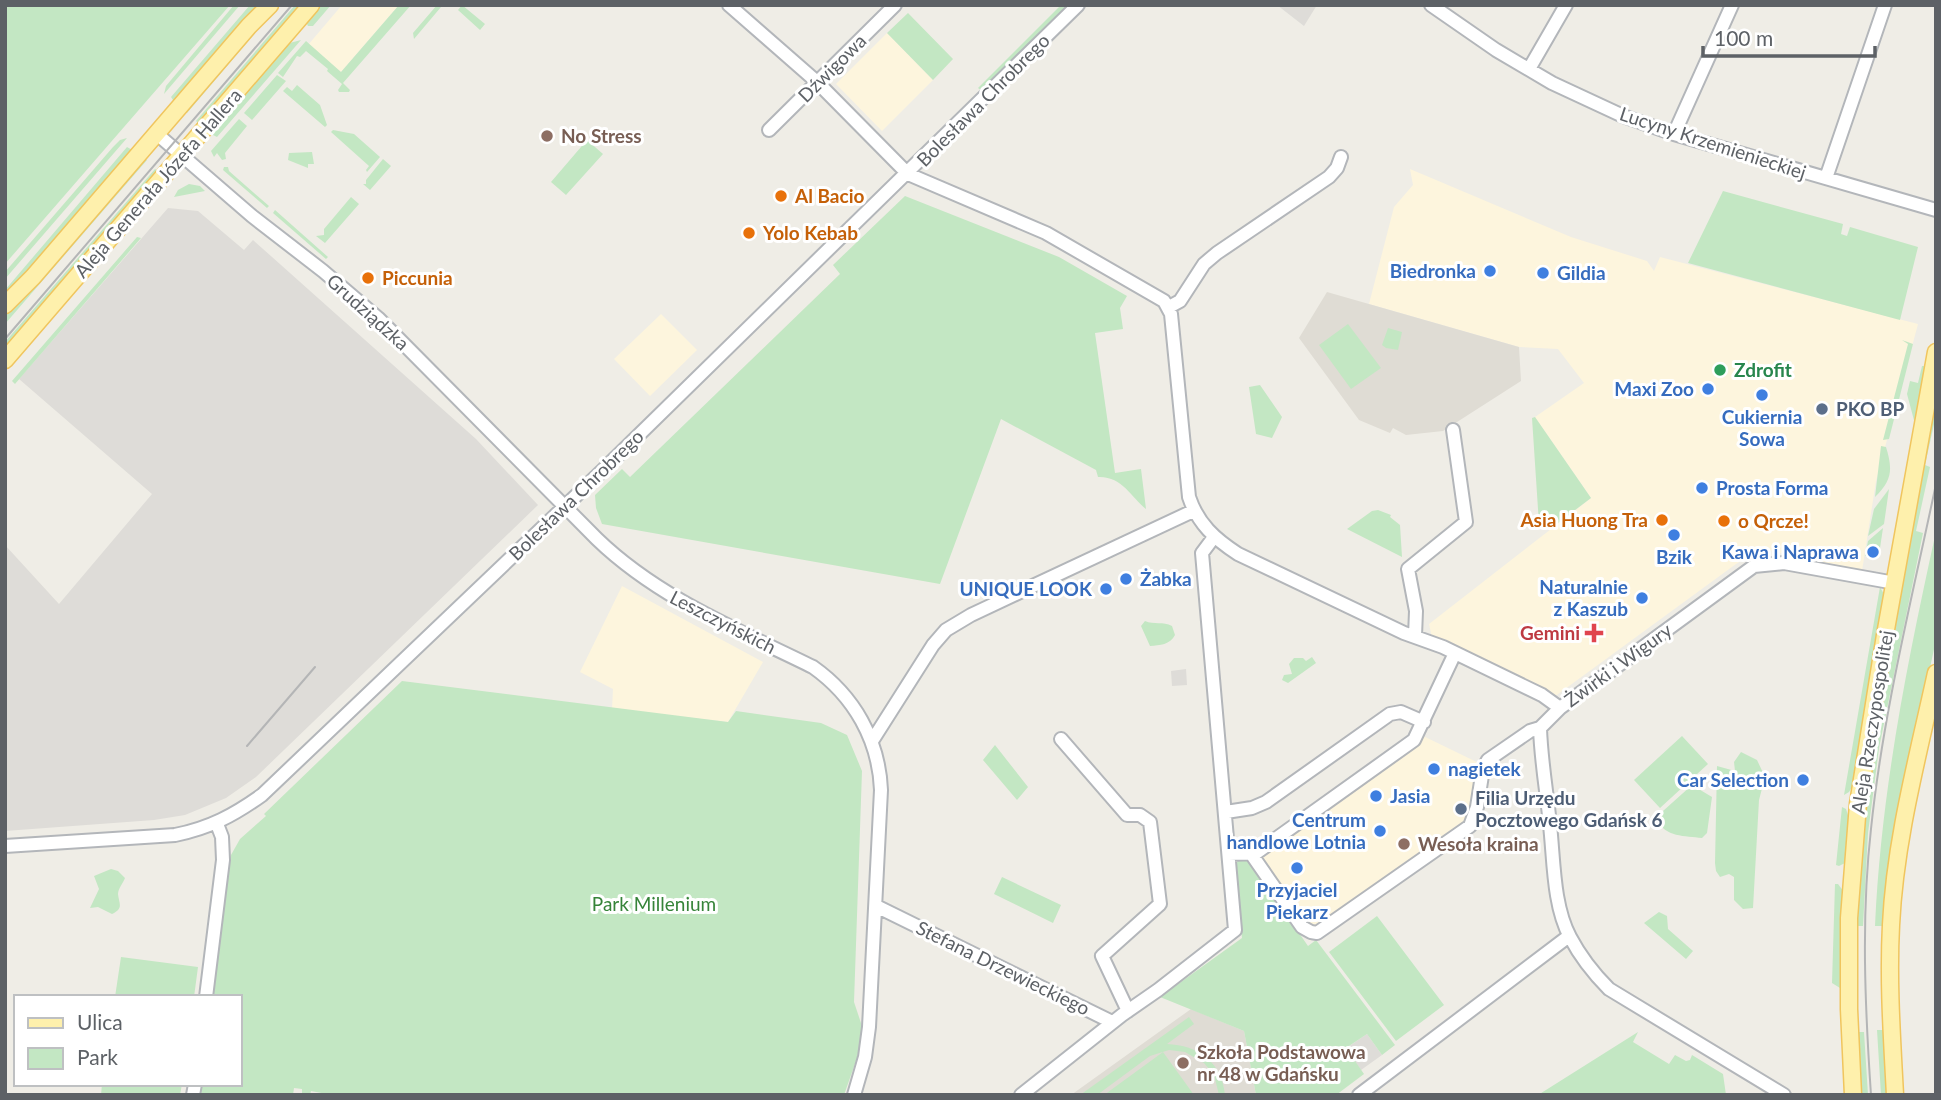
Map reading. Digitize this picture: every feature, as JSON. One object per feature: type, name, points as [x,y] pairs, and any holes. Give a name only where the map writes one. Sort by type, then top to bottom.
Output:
[{"type":"main road","name":"Aleja Generała Józefa Hallera","points":[[5,305],[33,277],[270,5]]},
{"type":"main road","name":"Aleja Generała Józefa Hallera","points":[[5,360],[311,5]]},
{"type":"main road","name":"Aleja Rzeczypospolitej","points":[[1853,1095],[1849,1010],[1851,875],[1858,804],[1936,352]]},
{"type":"main road","points":[[1895,1095],[1890,982],[1893,900],[1902,835],[1936,673]]},
{"type":"street","points":[[729,5],[817,82],[908,174],[1046,233],[1156,296],[1169,307],[1187,479],[1194,511],[1214,537],[1238,554],[1455,653],[1542,695],[1560,708]]},
{"type":"street","name":"Dźwigowa","points":[[769,131],[895,5]]},
{"type":"street","name":"Bolesława Chrobrego","points":[[5,846],[175,835],[217,824],[262,795],[565,506],[1079,5]]},
{"type":"street","name":"Lucyny Krzemienieckiej","points":[[1431,5],[1529,69],[1593,103],[1674,134],[1936,210]]},
{"type":"street","points":[[1529,69],[1566,5]]},
{"type":"street","points":[[1674,134],[1732,5]]},
{"type":"street","points":[[1826,178],[1885,5]]},
{"type":"street","name":"Grudziądzka","points":[[157,134],[378,318],[565,506]]},
{"type":"street","points":[[1169,307],[1180,301],[1204,264],[1329,177],[1337,168],[1341,157]]},
{"type":"street","points":[[1415,636],[1416,611],[1408,569],[1466,522],[1453,430]]},
{"type":"street","name":"Leszczyńskich","points":[[565,506],[610,551],[656,587],[813,667],[829,678],[850,702],[872,741],[880,772],[881,790],[876,906],[868,1043],[854,1095]]},
{"type":"street","points":[[872,741],[925,657],[946,630],[971,615],[1194,511]]},
{"type":"street","name":"Stefana Drzewieckiego","points":[[876,906],[1112,1022],[1168,983],[1235,930],[1202,553],[1214,537]]},
{"type":"street","name":"Żwirki i Wigury","points":[[1252,855],[1302,927],[1317,933],[1470,826],[1477,807],[1483,769],[1488,760],[1530,731],[1540,728],[1560,708],[1750,568],[1761,564],[1784,563],[1895,583]]},
{"type":"street","points":[[1230,854],[1252,855],[1414,740],[1455,653]]},
{"type":"street","points":[[1226,812],[1252,808],[1266,802],[1390,714],[1401,712],[1424,722]]},
{"type":"street","points":[[1540,728],[1559,901],[1569,936],[1609,989],[1784,1095]]},
{"type":"street","name":"Stefana Drzewieckiego","points":[[1061,739],[1127,815],[1140,815],[1150,822],[1160,904],[1102,956],[1128,1011]]},
{"type":"street","points":[[206,995],[223,860],[222,837],[217,824]]},
{"type":"street","points":[[1359,1095],[1569,936]]},
{"type":"street","points":[[1021,1095],[1112,1022]]},
{"type":"shaded area","points":[[342,5],[399,5],[341,72],[308,45]]},
{"type":"shaded area","points":[[1277,5],[1317,5],[1304,26]]},
{"type":"shaded area","points":[[887,33],[933,80],[882,131],[836,84]]},
{"type":"shaded area","points":[[1410,169],[1571,237],[1647,261],[1654,271],[1660,257],[1918,324],[1876,481],[1862,571],[1767,550],[1756,552],[1554,697],[1432,638],[1429,624],[1591,498],[1535,417],[1584,383],[1558,349],[1519,347],[1369,304],[1394,207],[1413,185]]},
{"type":"shaded area","points":[[168,208],[198,211],[244,250],[253,240],[476,439],[538,505],[256,777],[226,798],[185,815],[154,820],[5,831],[5,545],[59,604],[152,494],[19,379]]},
{"type":"shaded area","points":[[1327,292],[1519,347],[1521,381],[1443,431],[1406,435],[1393,428],[1390,433],[1359,420],[1299,338]]},
{"type":"shaded area","points":[[661,314],[697,350],[650,396],[614,359]]},
{"type":"shaded area","points":[[622,586],[763,662],[728,722],[612,709],[613,689],[580,672]]},
{"type":"shaded area","points":[[1186,669],[1187,685],[1172,686],[1171,671]]},
{"type":"shaded area","points":[[1419,734],[1487,767],[1478,823],[1470,826],[1310,941],[1251,857]]},
{"type":"shaded area","name":"Szkoła Podstawowa nr 48 w Gdańsku","points":[[1191,1009],[1244,1031],[1256,1095],[1071,1095]]},
{"type":"shaded area","points":[[1367,1034],[1382,1055],[1361,1070],[1345,1049]]},
{"type":"green space","points":[[5,5],[230,5],[5,264]]},
{"type":"green space","points":[[234,5],[240,5],[164,94],[166,86]]},
{"type":"green space","points":[[250,5],[259,5],[175,103],[171,97]]},
{"type":"green space","points":[[275,5],[279,5],[187,113],[185,111]]},
{"type":"green space","points":[[295,5],[302,5],[200,125],[196,121]]},
{"type":"green space","points":[[321,5],[331,5],[313,26],[308,26],[306,22]]},
{"type":"green space","points":[[399,5],[411,5],[343,83],[349,92],[339,92],[342,84],[306,51],[300,57],[297,56],[283,77],[278,73],[306,41],[341,72]]},
{"type":"green space","points":[[437,5],[441,7],[414,39],[413,33]]},
{"type":"green space","points":[[462,5],[485,24],[480,30],[458,10]]},
{"type":"green space","points":[[1061,5],[1068,5],[982,91],[978,88]]},
{"type":"green space","points":[[908,13],[953,59],[933,80],[887,33]]},
{"type":"green space","points":[[301,40],[217,137],[209,133],[286,44]]},
{"type":"green space","points":[[277,75],[286,81],[252,120],[244,113]]},
{"type":"green space","points":[[297,85],[320,105],[327,125],[325,127],[283,91],[287,87],[292,91]]},
{"type":"green space","points":[[239,119],[247,126],[225,153],[226,159],[222,160],[217,153],[214,157],[211,151]]},
{"type":"green space","points":[[333,130],[354,134],[380,157],[367,172],[369,166],[331,132]]},
{"type":"green space","points":[[127,138],[5,279],[5,272],[113,147],[120,140]]},
{"type":"green space","points":[[587,140],[603,154],[566,195],[551,182]]},
{"type":"green space","points":[[127,147],[134,151],[5,300],[5,290]]},
{"type":"green space","points":[[312,152],[314,164],[308,164],[308,168],[288,160],[289,153]]},
{"type":"green space","points":[[144,158],[147,160],[5,324],[5,310]]},
{"type":"green space","points":[[383,159],[391,166],[370,190],[363,184],[366,184],[366,180]]},
{"type":"green space","points":[[228,167],[229,171],[269,206],[267,208],[223,170]]},
{"type":"green space","points":[[155,169],[159,172],[5,350],[5,342]]},
{"type":"green space","points":[[189,184],[200,186],[205,191],[174,197],[178,190]]},
{"type":"green space","points":[[1723,191],[1843,224],[1841,234],[1847,236],[1850,227],[1918,247],[1900,320],[1688,263]]},
{"type":"green space","points":[[905,196],[1059,257],[1127,296],[1120,308],[1123,329],[1095,333],[1115,473],[1141,469],[1146,509],[1114,480],[1098,477],[1096,470],[1001,419],[940,584],[602,524],[595,495],[622,469],[630,477],[840,274],[833,265]]},
{"type":"green space","points":[[351,197],[359,204],[325,243],[316,236],[324,235],[324,229]]},
{"type":"green space","points":[[275,210],[328,257],[326,259],[273,213]]},
{"type":"green space","points":[[137,237],[141,238],[15,384],[12,381]]},
{"type":"green space","points":[[1348,324],[1381,368],[1351,389],[1319,345]]},
{"type":"green space","points":[[1388,328],[1402,332],[1398,350],[1382,345]]},
{"type":"green space","points":[[1902,340],[1913,344],[1889,439],[1883,440],[1908,344]]},
{"type":"green space","points":[[1922,366],[1925,366],[1915,424],[1907,394],[1910,381],[1918,383]]},
{"type":"green space","points":[[1936,383],[1936,415],[1925,465],[1930,467],[1916,531],[1923,533],[1879,748],[1868,833],[1863,926],[1856,926],[1865,804]]},
{"type":"green space","points":[[1260,385],[1282,417],[1272,438],[1256,434],[1249,387]]},
{"type":"green space","points":[[1535,417],[1591,498],[1558,523],[1539,524],[1532,418]]},
{"type":"green space","points":[[1881,446],[1886,447],[1890,474],[1875,497]]},
{"type":"green space","points":[[1889,489],[1884,524],[1868,536],[1874,509]]},
{"type":"green space","points":[[1378,510],[1391,515],[1400,525],[1402,557],[1347,529],[1372,511]]},
{"type":"green space","points":[[1883,528],[1880,548],[1870,546],[1868,556],[1865,556],[1868,541]]},
{"type":"green space","points":[[1935,536],[1936,640],[1906,779],[1883,926],[1875,926],[1889,777],[1905,680]]},
{"type":"green space","points":[[1880,587],[1885,596],[1884,605],[1853,785],[1844,795]]},
{"type":"green space","points":[[1145,621],[1172,626],[1175,635],[1168,643],[1150,646],[1141,626]]},
{"type":"green space","points":[[1312,657],[1316,663],[1288,683],[1282,680],[1284,675],[1292,674],[1289,664],[1294,658],[1303,658],[1306,661]]},
{"type":"green space","name":"Park Millenium","points":[[402,681],[728,722],[736,711],[821,723],[847,735],[862,771],[854,1002],[861,1023],[861,1038],[844,1095],[332,1095],[311,1091],[310,1095],[302,1095],[302,1089],[294,1088],[293,1095],[201,1095],[202,1086],[242,1086],[242,995],[213,995],[231,855],[240,839],[266,816],[264,814]]},
{"type":"green space","points":[[1682,736],[1708,764],[1660,808],[1634,780]]},
{"type":"green space","points":[[995,745],[1028,787],[1017,800],[983,760]]},
{"type":"green space","points":[[1741,752],[1757,760],[1765,777],[1759,800],[1753,908],[1743,909],[1734,900],[1734,877],[1729,874],[1720,877],[1715,863],[1717,766],[1735,771],[1734,762]]},
{"type":"green space","points":[[1692,785],[1712,797],[1707,833],[1702,838],[1670,833],[1657,820],[1663,811]]},
{"type":"green space","points":[[1842,807],[1846,809],[1849,818],[1845,863],[1839,866],[1836,865]]},
{"type":"green space","points":[[1241,858],[1249,861],[1308,946],[1316,940],[1395,1045],[1382,1055],[1367,1034],[1346,1048],[1364,1074],[1336,1095],[1256,1095],[1244,1031],[1160,997],[1242,938],[1234,865]]},
{"type":"green space","points":[[111,869],[118,871],[125,878],[118,892],[119,908],[112,914],[98,907],[90,908],[99,889],[94,876]]},
{"type":"green space","points":[[1002,877],[1061,905],[1053,923],[994,894]]},
{"type":"green space","points":[[1835,884],[1844,892],[1840,988],[1832,983]]},
{"type":"green space","points":[[1659,912],[1667,916],[1668,929],[1693,951],[1686,959],[1644,923]]},
{"type":"green space","points":[[1377,916],[1444,1005],[1396,1041],[1329,952]]},
{"type":"green space","points":[[121,957],[198,967],[194,995],[115,995]]},
{"type":"green space","points":[[1189,1017],[1194,1024],[1167,1044],[1198,1052],[1214,1065],[1223,1083],[1225,1095],[1219,1095],[1214,1075],[1204,1063],[1185,1052],[1169,1050],[1150,1056],[1097,1095],[1080,1095]]},
{"type":"green space","points":[[1877,1030],[1884,1030],[1887,1095],[1881,1095]]},
{"type":"green space","points":[[1638,1032],[1633,1042],[1669,1064],[1675,1055],[1686,1061],[1690,1060],[1692,1055],[1723,1074],[1726,1095],[1538,1095]]},
{"type":"green space","points":[[1858,1032],[1864,1032],[1868,1095],[1860,1095]]},
{"type":"green space","points":[[1163,1052],[1194,1095],[1104,1095]]},
{"type":"green space","points":[[102,1086],[182,1086],[180,1095],[101,1095]]},
{"type":"tram line","points":[[5,339],[292,5]]},
{"type":"tram line","points":[[1871,1095],[1865,962],[1871,829],[1891,699],[1936,484]]},
{"type":"tram line","points":[[247,746],[315,667]]},
{"type":"place","name":"No Stress","points":[[547,136]]},
{"type":"place","name":"Al Bacio","points":[[781,196]]},
{"type":"place","name":"Yolo Kebab","points":[[749,233]]},
{"type":"place","name":"Biedronka","points":[[1490,271]]},
{"type":"place","name":"Gildia","points":[[1543,273]]},
{"type":"place","name":"Piccunia","points":[[368,278]]},
{"type":"place","name":"Zdrofit","points":[[1720,370]]},
{"type":"place","name":"Maxi Zoo","points":[[1708,389]]},
{"type":"place","name":"Cukiernia Sowa","points":[[1762,395]]},
{"type":"place","name":"PKO BP","points":[[1822,409]]},
{"type":"place","name":"Prosta Forma","points":[[1702,488]]},
{"type":"place","name":"Asia Huong Tra","points":[[1662,520]]},
{"type":"place","name":"o Qrcze!","points":[[1724,521]]},
{"type":"place","name":"Bzik","points":[[1674,535]]},
{"type":"place","name":"Kawa i Naprawa","points":[[1873,552]]},
{"type":"place","name":"Żabka","points":[[1126,579]]},
{"type":"place","name":"UNIQUE LOOK","points":[[1106,589]]},
{"type":"place","name":"Naturalnie z Kaszub","points":[[1642,598]]},
{"type":"place","name":"Gemini","points":[[1594,633]]},
{"type":"place","name":"nagietek","points":[[1434,769]]},
{"type":"place","name":"Car Selection","points":[[1803,780]]},
{"type":"place","name":"Jasia","points":[[1376,796]]},
{"type":"place","name":"Filia Urzędu Pocztowego Gdańsk 6","points":[[1461,809]]},
{"type":"place","name":"Centrum handlowe Lotnia","points":[[1380,831]]},
{"type":"place","name":"Wesoła kraina","points":[[1404,844]]},
{"type":"place","name":"Przyjaciel Piekarz","points":[[1297,868]]},
{"type":"place","name":"Szkoła Podstawowa nr 48 w Gdańsku","points":[[1183,1063]]}]
